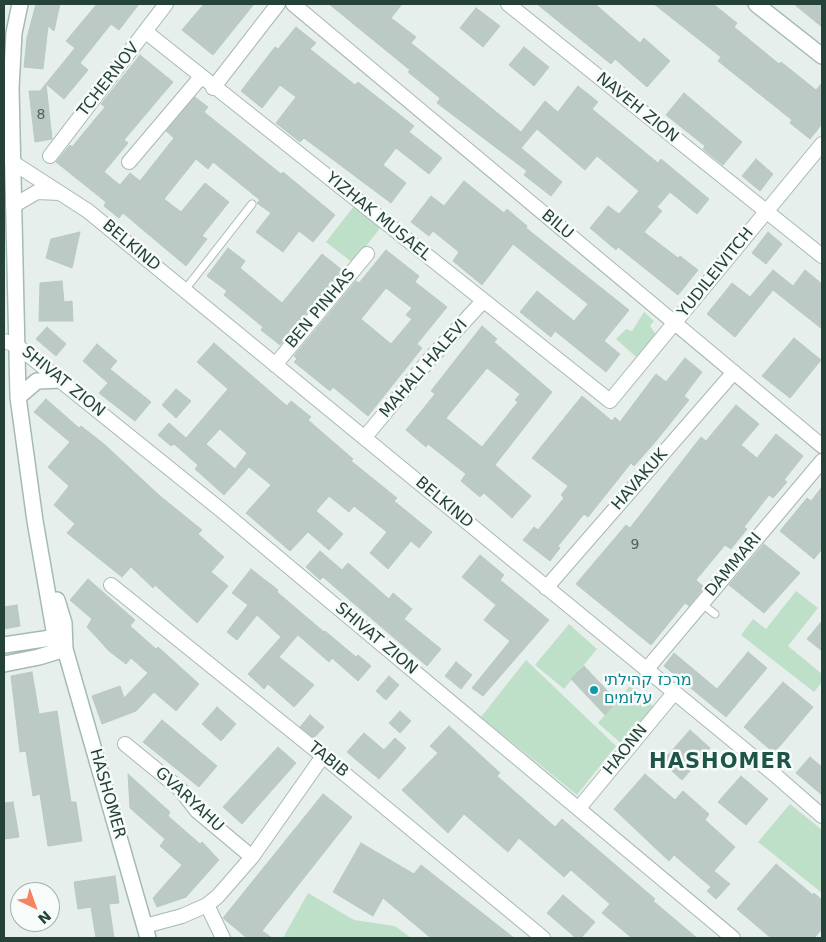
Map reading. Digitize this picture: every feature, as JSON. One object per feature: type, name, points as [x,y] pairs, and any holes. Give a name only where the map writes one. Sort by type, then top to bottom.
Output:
[{"type":"street","name":"HASHOMER","points":[[20,4],[14,33],[13,52],[12,162],[15,306],[10,343],[35,521],[64,623],[62,640],[146,932]]},
{"type":"street","name":"TCHERNOV","points":[[50,156],[166,4]]},
{"type":"street","points":[[214,88],[278,4]]},
{"type":"street","name":"BILU","points":[[293,4],[822,446]]},
{"type":"street","name":"NAVEH ZION","points":[[508,4],[765,213],[822,256]]},
{"type":"street","points":[[756,4],[822,56]]},
{"type":"street","name":"YIZHAK MUSAEL","points":[[146,32],[201,78],[610,401]]},
{"type":"street","points":[[129,162],[201,78]]},
{"type":"street","name":"YUDILEIVITCH","points":[[610,401],[822,144]]},
{"type":"street","name":"BELKIND","points":[[12,162],[88,211],[774,774],[822,816]]},
{"type":"street","name":"BELKIND","points":[[13,206],[37,192],[63,194]]},
{"type":"street","name":"BEN PINHAS","points":[[275,365],[368,254]]},
{"type":"street","name":"MAHALI HALEVI","points":[[365,437],[429,360],[483,301]]},
{"type":"street","points":[[4,321],[15,306]]},
{"type":"street","name":"SHIVAT ZION","points":[[10,343],[61,380],[221,510],[734,938]]},
{"type":"street","name":"HAVAKUK","points":[[546,588],[734,372]]},
{"type":"street","points":[[18,397],[37,381],[61,380]]},
{"type":"street","name":"DAMMARI","points":[[646,670],[822,461]]},
{"type":"street","name":"TABIB","points":[[111,585],[323,756],[543,938]]},
{"type":"street","points":[[4,645],[62,640]]},
{"type":"street","points":[[4,664],[39,657],[62,640]]},
{"type":"street","name":"HAONN","points":[[578,808],[674,693]]},
{"type":"street","name":"GVARYAHU","points":[[125,744],[180,789],[197,811],[252,857]]},
{"type":"street","points":[[146,932],[207,905],[218,896],[252,857],[323,756]]},
{"type":"street","points":[[207,905],[223,938]]},
{"type":"lane","points":[[184,291],[252,204]]},
{"type":"lane","points":[[702,604],[715,614]]},
{"type":"green space","points":[[354,206],[381,227],[353,263],[326,242]]},
{"type":"green space","points":[[644,312],[654,321],[650,326],[658,337],[641,357],[635,356],[616,339],[626,329],[632,331]]},
{"type":"green space","points":[[796,591],[818,608],[788,646],[822,674],[822,682],[814,692],[741,635],[753,619],[766,629]]},
{"type":"green space","points":[[569,624],[597,649],[564,689],[535,665]]},
{"type":"green space","points":[[526,660],[616,746],[577,795],[481,717]]},
{"type":"green space","points":[[630,686],[655,708],[623,745],[598,723]]},
{"type":"green space","points":[[790,804],[822,830],[822,893],[758,842]]},
{"type":"green space","points":[[308,893],[354,920],[395,926],[411,938],[283,938]]},
{"type":"building","points":[[36,4],[60,4],[54,31],[48,26],[43,69],[24,67],[27,38]]},
{"type":"building","points":[[97,4],[139,4],[119,30],[111,24],[80,63],[88,70],[64,99],[46,84],[52,139],[35,142],[29,91],[40,91],[75,48],[66,41]]},
{"type":"building","points":[[204,4],[254,4],[213,55],[182,30]]},
{"type":"building","points":[[329,4],[402,4],[391,18],[416,37],[411,43],[521,132],[545,101],[558,112],[578,86],[598,102],[592,109],[658,163],[661,159],[709,199],[697,214],[670,192],[657,207],[662,211],[644,232],[678,258],[680,256],[698,270],[678,295],[618,247],[616,250],[590,228],[608,206],[619,214],[639,191],[597,156],[585,170],[537,129],[521,148],[562,182],[551,196],[524,175],[527,171],[437,103],[440,98],[408,72],[410,70]]},
{"type":"building","points":[[537,4],[595,4],[640,43],[644,38],[670,61],[647,87],[615,59],[611,64]]},
{"type":"building","points":[[654,4],[713,4],[737,23],[734,27],[779,64],[781,62],[816,90],[822,83],[822,124],[810,139],[790,123],[792,120],[718,61],[721,57]]},
{"type":"building","points":[[794,4],[822,4],[822,27]]},
{"type":"building","points":[[476,8],[500,26],[483,47],[460,28]]},
{"type":"building","points":[[296,27],[316,43],[310,49],[355,85],[358,82],[414,126],[409,132],[442,158],[429,174],[396,148],[383,165],[406,183],[391,203],[304,138],[300,142],[276,123],[296,97],[280,85],[262,108],[241,91],[275,47],[278,49]]},
{"type":"building","points":[[524,47],[549,67],[534,86],[509,65]]},
{"type":"building","points":[[140,55],[173,82],[124,140],[128,143],[104,172],[120,185],[130,173],[140,181],[174,138],[166,131],[195,97],[208,107],[204,112],[281,174],[283,172],[335,215],[313,242],[299,231],[283,252],[256,232],[271,213],[257,203],[260,200],[213,162],[208,169],[196,159],[164,199],[181,212],[205,183],[229,202],[202,236],[207,239],[186,266],[123,213],[119,218],[104,206],[106,202],[56,162],[70,145],[72,147],[105,107],[101,104]]},
{"type":"building","points":[[684,93],[742,142],[723,165],[703,149],[705,146],[666,115]]},
{"type":"building","points":[[756,159],[773,174],[760,191],[742,176]]},
{"type":"building","points":[[464,181],[504,213],[507,209],[527,226],[526,228],[629,310],[604,341],[620,354],[606,372],[555,331],[551,337],[520,312],[537,291],[574,321],[588,304],[513,244],[482,285],[453,261],[459,252],[433,231],[429,236],[411,222],[431,196],[444,206]]},
{"type":"building","points":[[80,232],[72,268],[46,258],[51,239]]},
{"type":"building","points":[[768,232],[782,244],[766,264],[752,253]]},
{"type":"building","points":[[228,248],[245,261],[240,268],[282,303],[322,254],[342,270],[280,345],[261,330],[263,327],[224,295],[227,291],[207,276]]},
{"type":"building","points":[[386,250],[419,276],[415,282],[447,307],[417,344],[422,348],[368,416],[333,387],[330,391],[294,362],[297,359],[294,356],[356,281],[359,283]],"holes":[[[386,288],[412,308],[406,315],[412,319],[391,344],[361,319]]]},
{"type":"building","points":[[773,270],[793,286],[805,270],[822,284],[822,329],[773,290],[735,337],[707,314],[732,283],[750,297]]},
{"type":"building","points":[[62,281],[64,302],[72,301],[73,321],[39,321],[40,283]]},
{"type":"building","points":[[482,326],[497,339],[494,342],[552,392],[495,465],[531,496],[512,518],[484,493],[480,497],[461,481],[466,474],[428,444],[426,447],[406,430],[435,394],[431,391]],"holes":[[[487,368],[520,394],[515,400],[518,402],[482,447],[446,418]]]},
{"type":"building","points":[[47,327],[66,344],[56,356],[36,339]]},
{"type":"building","points":[[794,338],[821,360],[790,398],[762,376]]},
{"type":"building","points":[[214,343],[287,406],[291,401],[311,417],[308,420],[353,459],[351,461],[397,498],[394,501],[432,532],[419,548],[411,541],[388,569],[370,553],[387,532],[354,506],[349,512],[329,496],[316,511],[343,534],[329,550],[308,532],[290,551],[246,513],[271,485],[249,467],[224,495],[195,469],[198,465],[174,444],[171,446],[158,435],[169,423],[186,438],[228,389],[197,362]],"holes":[[[220,429],[247,453],[235,469],[206,444]]]},
{"type":"building","points":[[97,344],[117,361],[110,369],[151,402],[135,421],[99,393],[108,383],[83,361]]},
{"type":"building","points":[[685,358],[702,372],[684,396],[689,400],[634,466],[631,463],[588,517],[584,514],[558,546],[560,548],[550,561],[523,540],[534,527],[538,530],[564,498],[561,495],[568,486],[532,458],[582,396],[612,421],[615,417],[620,422],[656,374],[666,382]]},
{"type":"building","points":[[176,389],[191,401],[176,418],[162,405]]},
{"type":"building","points":[[46,399],[79,428],[81,426],[104,444],[160,496],[202,530],[198,534],[224,557],[211,572],[228,586],[197,623],[155,585],[153,588],[131,567],[122,577],[67,533],[75,524],[54,505],[69,486],[48,467],[70,442],[34,412]]},
{"type":"building","points":[[736,405],[759,424],[741,445],[757,458],[776,434],[803,456],[784,480],[787,482],[773,498],[769,495],[744,527],[747,529],[731,549],[725,545],[696,580],[704,587],[689,606],[685,603],[651,645],[576,584],[626,525],[630,528],[701,437],[706,441]]},
{"type":"building","points":[[822,487],[822,549],[814,559],[780,531],[807,498],[811,501]]},
{"type":"building","points":[[764,544],[800,573],[764,613],[729,585]]},
{"type":"building","points":[[320,551],[342,570],[348,563],[389,599],[393,593],[412,609],[404,619],[441,649],[427,666],[323,577],[320,580],[306,567]]},
{"type":"building","points":[[480,555],[504,575],[500,580],[549,620],[483,696],[472,688],[510,641],[484,620],[496,605],[462,577]]},
{"type":"building","points":[[251,569],[278,590],[277,592],[324,632],[371,666],[358,681],[332,658],[329,662],[298,635],[279,657],[314,685],[294,707],[268,684],[264,689],[248,674],[281,637],[257,615],[237,640],[227,632],[248,605],[232,593]]},
{"type":"building","points":[[88,579],[135,620],[130,626],[156,649],[158,647],[199,684],[176,711],[154,692],[136,711],[102,724],[92,696],[120,686],[124,698],[148,673],[131,658],[126,664],[109,651],[87,627],[92,619],[70,600]]},
{"type":"building","points":[[17,605],[20,626],[4,629],[4,607]]},
{"type":"building","points":[[822,621],[822,651],[807,639]]},
{"type":"building","points":[[748,652],[767,668],[726,717],[664,666],[674,653],[717,689]]},
{"type":"building","points":[[456,662],[472,675],[461,689],[445,676]]},
{"type":"building","name":"מרכז קהילתי עלומים","points":[[584,666],[617,701],[605,715],[571,679]]},
{"type":"building","points":[[32,672],[39,714],[57,711],[71,802],[76,802],[82,841],[48,846],[40,794],[33,796],[26,751],[20,752],[11,676]]},
{"type":"building","points":[[389,676],[399,685],[386,700],[376,691]]},
{"type":"building","points":[[783,682],[813,707],[774,753],[744,727]]},
{"type":"building","points":[[217,707],[236,724],[221,741],[202,724]]},
{"type":"building","points":[[400,711],[411,721],[400,733],[389,723]]},
{"type":"building","points":[[310,715],[324,727],[314,738],[300,727]]},
{"type":"building","points":[[162,720],[217,766],[199,787],[143,742]]},
{"type":"building","points":[[449,726],[500,773],[497,776],[555,827],[562,819],[697,938],[632,938],[602,913],[610,904],[571,870],[564,877],[519,838],[508,852],[464,814],[448,833],[402,790],[438,753],[430,746]]},
{"type":"building","points":[[690,730],[710,748],[682,780],[662,762]]},
{"type":"building","points":[[364,733],[384,750],[395,738],[406,748],[379,779],[347,752]]},
{"type":"building","points":[[278,747],[296,763],[242,824],[223,807]]},
{"type":"building","points":[[810,757],[822,767],[822,795],[796,773]]},
{"type":"building","points":[[128,774],[170,812],[168,816],[200,844],[202,842],[219,860],[186,897],[157,907],[153,898],[182,865],[160,846],[165,839],[130,808]]},
{"type":"building","points":[[645,774],[675,800],[683,791],[709,814],[705,820],[735,847],[714,871],[730,884],[716,899],[707,891],[711,887],[674,855],[669,861],[614,809]]},
{"type":"building","points":[[741,776],[768,799],[746,825],[718,802]]},
{"type":"building","points":[[323,794],[352,817],[262,931],[272,938],[247,938],[223,918]]},
{"type":"building","points":[[13,802],[19,837],[4,839],[4,803]]},
{"type":"building","points":[[361,843],[414,874],[421,865],[514,938],[431,938],[383,898],[373,916],[333,892]]},
{"type":"building","points":[[776,864],[813,895],[814,893],[822,900],[822,929],[814,938],[771,938],[737,909]]},
{"type":"building","points":[[115,876],[119,903],[109,904],[114,938],[96,938],[91,907],[78,909],[74,882]]},
{"type":"building","points":[[563,895],[595,922],[581,938],[576,938],[547,913]]},
{"type":"place","name":"מרכז קהילתי עלומים","points":[[594,690]]},
{"type":"district","name":"HASHOMER","points":[[721,763]]}]
